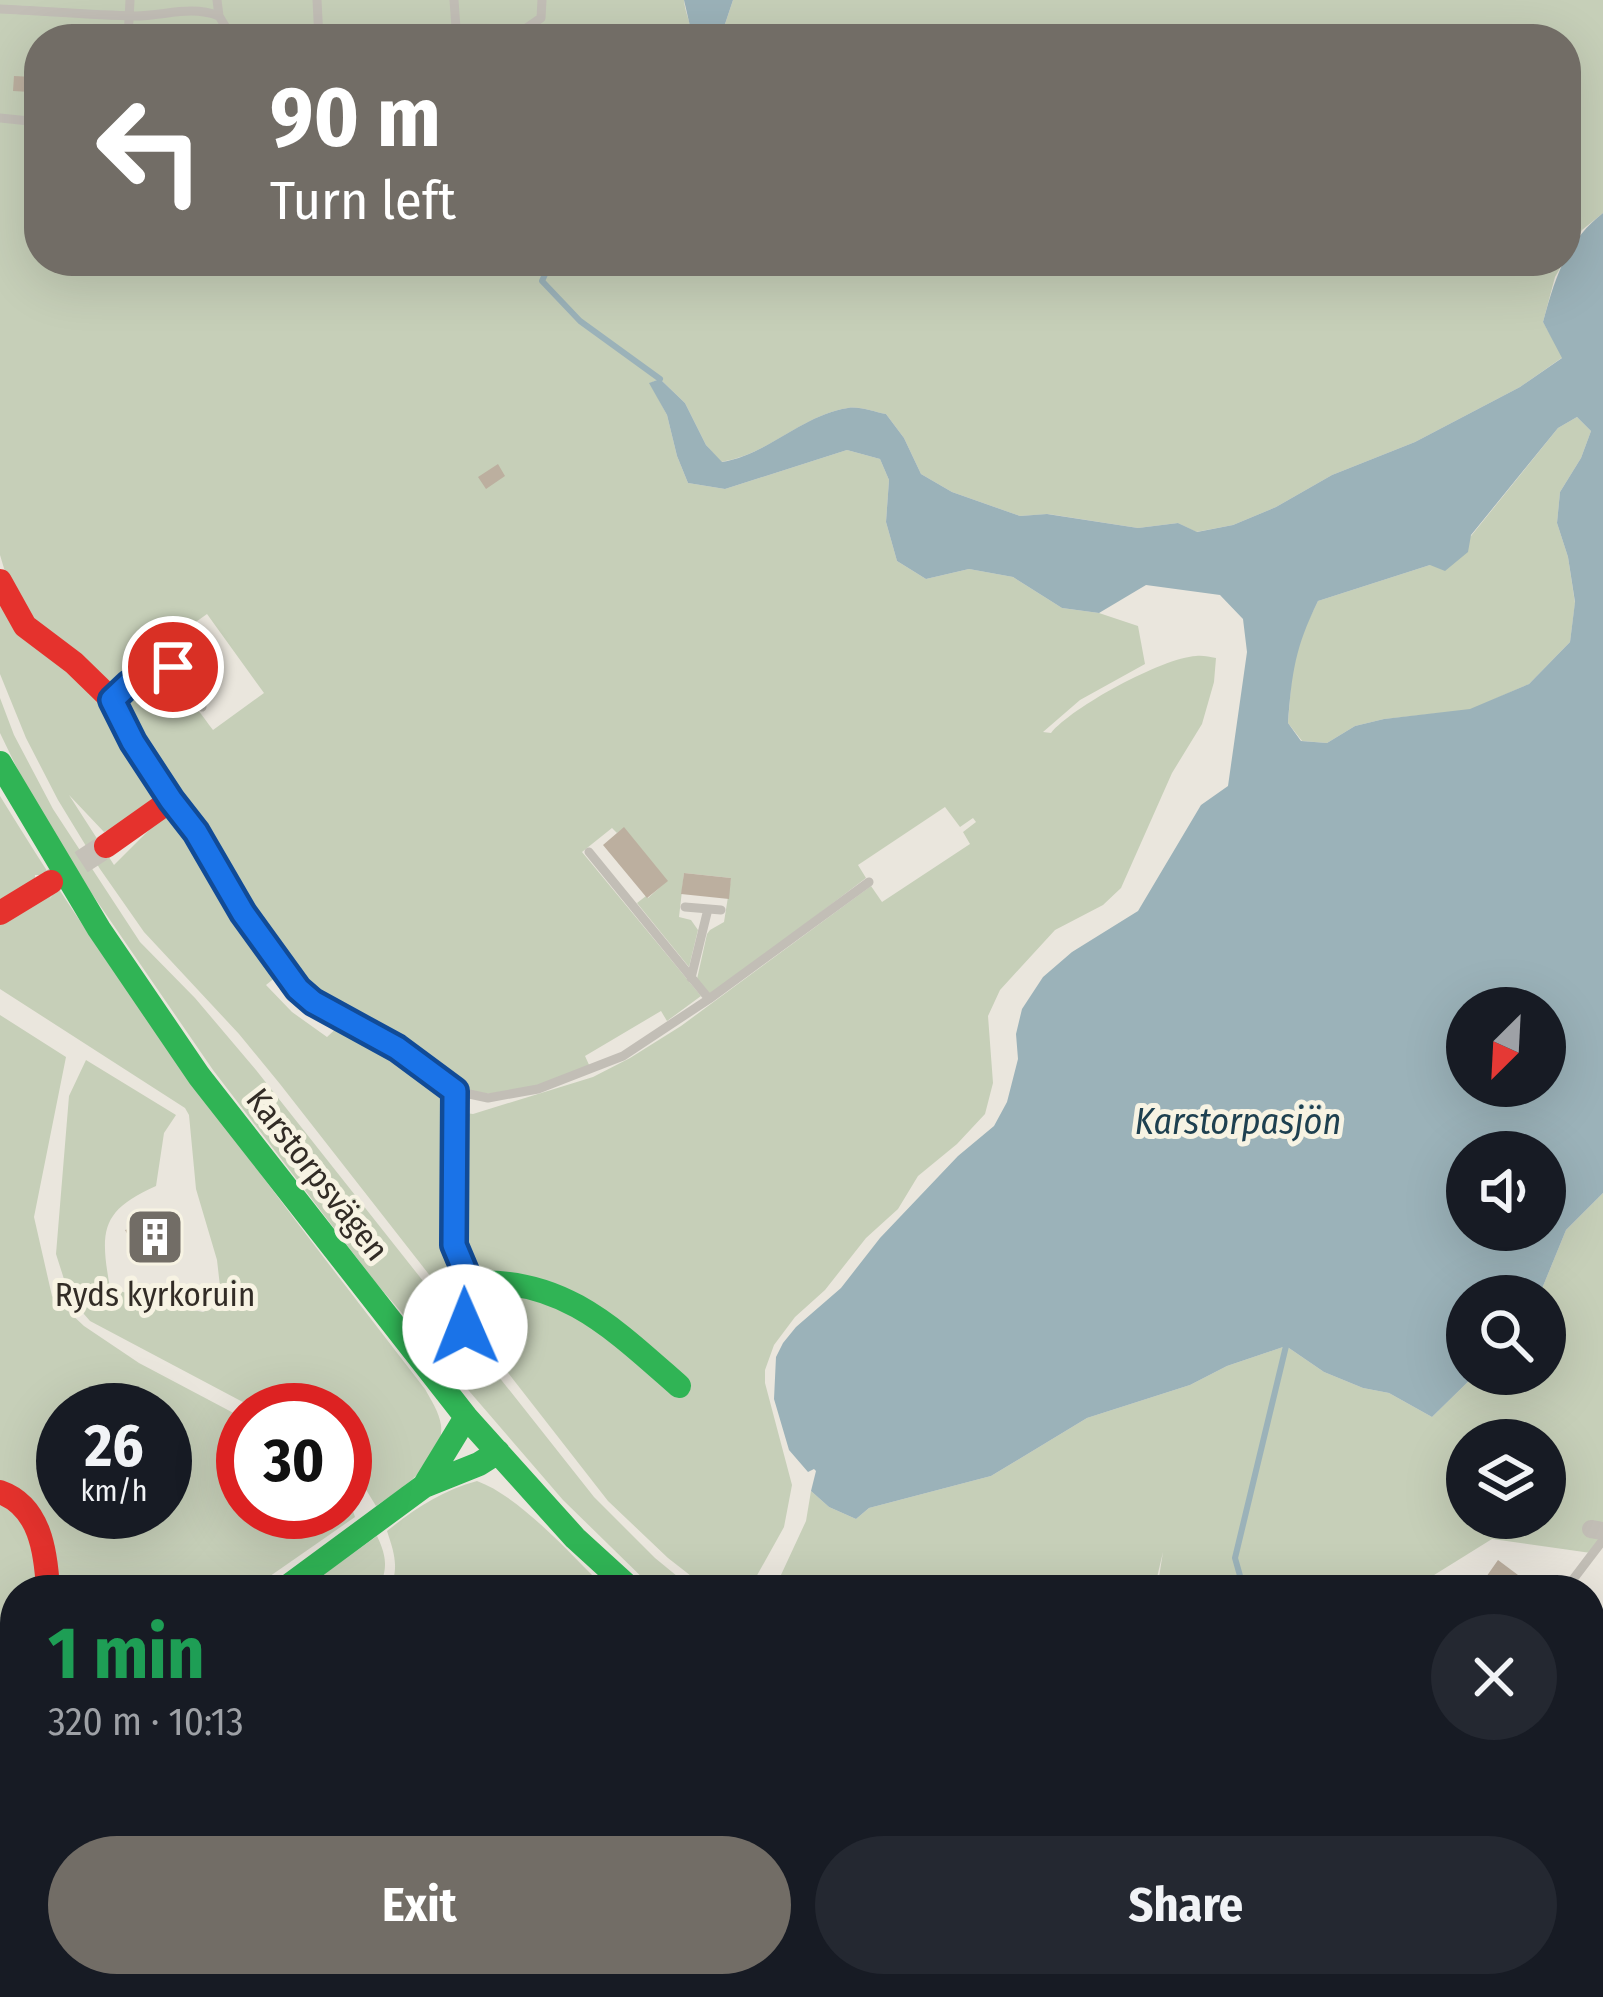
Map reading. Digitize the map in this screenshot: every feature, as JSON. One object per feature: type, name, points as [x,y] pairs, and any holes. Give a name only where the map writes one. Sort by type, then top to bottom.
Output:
[{"type":"street","points":[[0,581],[25,626],[112,700],[171,800],[106,846]]},
{"type":"street","name":"Karstorpsvägen","points":[[0,763],[99,929],[200,1076],[466,1417],[574,1538],[615,1575]]},
{"type":"street","points":[[0,913],[51,882]]},
{"type":"street","points":[[455,1091],[454,1245],[470,1283],[465,1327]]},
{"type":"street","points":[[470,1283],[494,1278],[574,1303],[605,1322],[679,1386]]},
{"type":"street","points":[[424,1486],[466,1417]]},
{"type":"street","points":[[304,1575],[424,1486],[497,1452]]},
{"type":"street","points":[[0,1492],[14,1495],[27,1508],[46,1575]]},
{"type":"lane","points":[[129,24],[130,0]]},
{"type":"lane","points":[[218,0],[224,24]]},
{"type":"lane","points":[[0,9],[129,16],[189,9],[219,16]]},
{"type":"lane","points":[[112,700],[129,684],[173,667],[202,707]]},
{"type":"lane","points":[[171,800],[298,989],[397,1048],[455,1091],[488,1098],[564,1081],[623,1056],[868,883]]},
{"type":"lane","points":[[589,853],[709,999]]},
{"type":"lane","points":[[685,908],[721,910]]},
{"type":"lane","points":[[692,978],[708,909]]},
{"type":"lane","points":[[1574,1575],[1599,1533]]},
{"type":"green space","points":[[0,0],[684,0],[690,24],[24,24],[24,276],[1556,276],[1543,322],[1563,357],[1520,387],[1415,442],[1332,475],[1233,525],[1196,532],[1178,523],[1138,528],[1048,514],[1020,516],[952,492],[921,474],[886,414],[862,408],[831,412],[755,451],[721,462],[706,445],[685,403],[660,379],[650,383],[667,415],[688,483],[725,489],[847,450],[880,459],[889,480],[886,522],[897,561],[926,579],[969,569],[1013,577],[1062,608],[1099,613],[1138,626],[1145,664],[1080,700],[1043,732],[1051,733],[1097,698],[1162,665],[1196,656],[1216,658],[1202,724],[1172,773],[1121,888],[1103,905],[1055,930],[1000,990],[988,1016],[993,1083],[985,1114],[918,1176],[898,1209],[866,1238],[774,1345],[765,1383],[792,1485],[784,1527],[757,1575],[690,1575],[608,1501],[481,1338],[484,1319],[454,1280],[456,1309],[239,1034],[144,932],[58,800],[26,738],[0,674],[0,590],[13,619],[28,635],[101,695],[158,789],[145,812],[104,832],[69,795],[114,865],[160,819],[172,817],[182,823],[282,972],[266,985],[292,1012],[327,1037],[342,1023],[396,1054],[444,1093],[445,1110],[473,1114],[593,1077],[630,1058],[871,886],[882,902],[970,844],[963,832],[976,822],[973,818],[960,827],[945,807],[858,865],[866,878],[710,996],[697,979],[707,934],[724,922],[731,878],[684,873],[679,917],[691,920],[698,930],[689,967],[637,903],[667,881],[624,828],[617,833],[612,828],[582,852],[701,996],[667,1021],[661,1011],[585,1056],[590,1067],[523,1089],[473,1091],[335,1008],[295,974],[134,737],[124,713],[126,695],[144,681],[185,696],[213,730],[264,693],[207,614],[155,651],[130,678],[108,683],[32,625],[9,585],[0,555]]},
{"type":"green space","points":[[733,0],[1603,0],[1603,213],[1581,232],[1581,24],[725,24]]},
{"type":"green space","points":[[1577,417],[1591,431],[1560,492],[1557,523],[1575,603],[1570,642],[1529,684],[1470,710],[1384,719],[1355,726],[1327,743],[1302,741],[1288,723],[1292,673],[1299,639],[1318,601],[1430,565],[1471,536],[1558,428]]},
{"type":"green space","points":[[0,698],[53,809],[140,942],[256,1070],[594,1497],[676,1575],[640,1575],[563,1500],[376,1283],[213,1070],[90,891],[29,793],[0,733]]},
{"type":"green space","points":[[0,796],[151,1024],[425,1389],[439,1415],[440,1438],[429,1462],[376,1506],[372,1499],[372,1383],[216,1383],[216,1388],[90,1321],[70,1298],[56,1254],[69,1096],[86,1060],[176,1115],[164,1133],[156,1186],[124,1204],[108,1225],[105,1252],[110,1288],[203,1312],[222,1304],[217,1260],[196,1189],[189,1115],[185,1108],[0,989],[0,921],[53,889],[50,899],[55,889],[47,875],[35,875],[0,907]]},
{"type":"green space","points":[[0,1015],[66,1057],[34,1217],[52,1296],[84,1326],[177,1383],[36,1383],[36,1539],[192,1539],[192,1391],[216,1404],[216,1539],[323,1539],[272,1575],[0,1575]]},
{"type":"green space","points":[[1603,1193],[1603,1537],[1591,1553],[1492,1539],[1434,1575],[1159,1575],[1163,1552],[1158,1575],[781,1575],[806,1521],[811,1491],[829,1507],[856,1519],[869,1508],[991,1476],[1087,1418],[1190,1385],[1227,1366],[1286,1346],[1324,1372],[1389,1393],[1432,1417],[1455,1395],[1566,1395],[1566,1275],[1548,1275],[1557,1251],[1566,1251],[1566,1230]]},
{"type":"green space","points":[[477,1481],[494,1489],[528,1514],[592,1575],[394,1575],[394,1553],[387,1531],[452,1490]]},
{"type":"green space","points":[[377,1536],[383,1550],[383,1575],[323,1575]]},
{"type":"water","points":[[684,0],[733,0],[725,24],[690,24]]},
{"type":"water","name":"Karstorpasjön","points":[[1603,213],[1603,1193],[1566,1230],[1566,1131],[1446,1131],[1446,1251],[1557,1251],[1548,1275],[1446,1275],[1446,1395],[1455,1395],[1432,1417],[1389,1393],[1324,1372],[1286,1346],[1227,1366],[1190,1385],[1087,1418],[991,1476],[869,1508],[856,1519],[829,1507],[811,1491],[816,1471],[808,1472],[789,1450],[774,1399],[776,1357],[796,1327],[841,1288],[880,1238],[958,1156],[994,1126],[1007,1102],[1018,1059],[1016,1034],[1022,1009],[1043,977],[1072,952],[1138,911],[1201,805],[1228,786],[1247,652],[1243,619],[1220,595],[1146,585],[1099,613],[1062,608],[1013,577],[969,569],[926,579],[897,561],[886,522],[889,480],[880,459],[847,450],[725,489],[688,483],[667,415],[649,383],[660,379],[685,403],[706,445],[722,462],[755,451],[831,412],[862,408],[886,414],[921,474],[952,492],[1020,516],[1047,514],[1138,528],[1178,523],[1197,532],[1233,525],[1276,507],[1332,475],[1415,442],[1520,387],[1562,358],[1543,322],[1558,276],[1581,276],[1581,235]],"holes":[[[1577,417],[1591,431],[1560,492],[1557,523],[1575,602],[1570,642],[1529,684],[1470,709],[1384,719],[1355,726],[1327,743],[1301,741],[1288,723],[1291,689],[1299,647],[1318,601],[1430,565],[1445,571],[1468,552],[1471,535],[1558,428]]]},
{"type":"building","points":[[14,76],[24,77],[24,92],[13,91]]},
{"type":"building","points":[[498,464],[505,476],[486,489],[478,477]]},
{"type":"building","points":[[624,827],[668,881],[647,898],[603,845]]},
{"type":"building","points":[[684,873],[731,878],[729,899],[681,894]]},
{"type":"building","name":"Ryds kyrkoruin","points":[[152,1225],[182,1230],[178,1255],[148,1250],[149,1246],[132,1242],[125,1230]]},
{"type":"building","points":[[1498,1560],[1518,1575],[1488,1575]]},
{"type":"waterway","points":[[544,276],[542,281],[580,321],[660,379]]},
{"type":"waterway","points":[[1240,1575],[1235,1558],[1286,1346]]},
{"type":"tunnel","points":[[51,882],[106,846]]},
{"type":"traffic: fast","points":[[0,763],[99,929],[199,1076],[466,1417],[575,1538],[616,1575]]},
{"type":"traffic: fast","points":[[470,1283],[503,1283],[559,1297],[609,1327],[679,1386]]},
{"type":"traffic: fast","points":[[424,1486],[466,1417]]},
{"type":"traffic: fast","points":[[303,1575],[424,1486],[498,1452]]},
{"type":"traffic: jam","points":[[0,581],[25,626],[112,700],[171,800],[106,846]]},
{"type":"traffic: jam","points":[[0,913],[51,882]]},
{"type":"traffic: jam","points":[[0,1492],[32,1519],[46,1575]]},
{"type":"place","name":"Ryds kyrkoruin","points":[[155,1237]]},
{"type":"route","points":[[173,667],[129,684],[112,700],[133,742],[196,832],[243,913],[298,989],[313,1002],[397,1048],[455,1091],[454,1245],[470,1283],[465,1327]]}]
